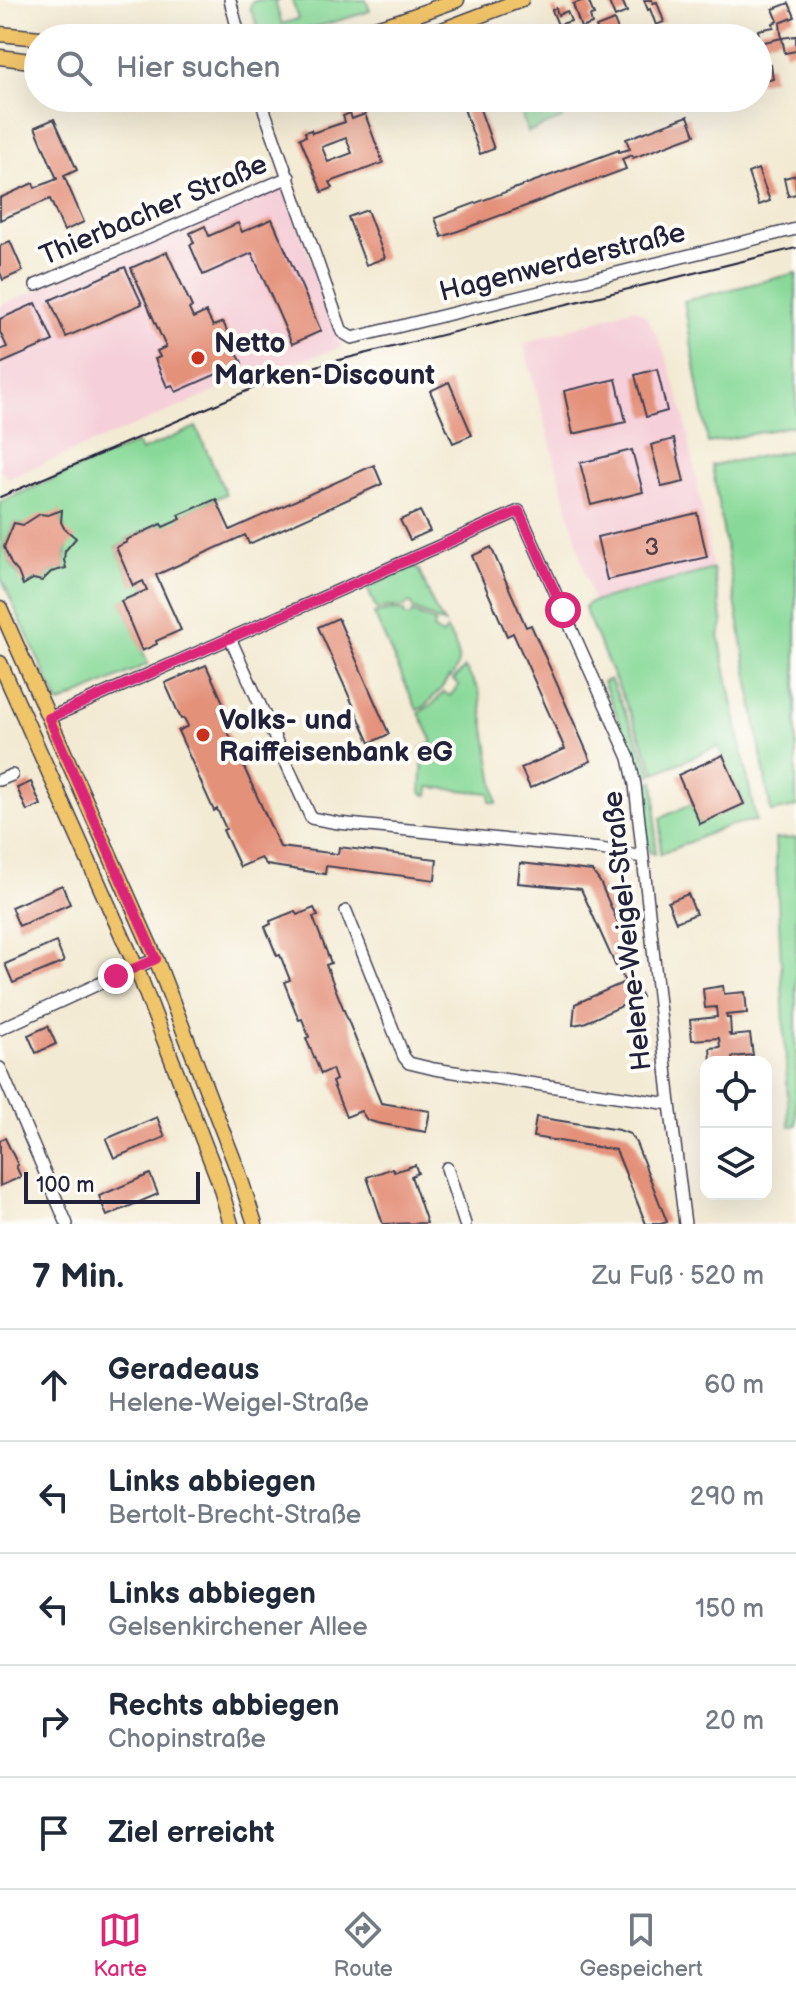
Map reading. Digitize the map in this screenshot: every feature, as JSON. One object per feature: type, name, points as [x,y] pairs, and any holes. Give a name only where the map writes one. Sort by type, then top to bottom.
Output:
[{"type":"main road","points":[[389,24],[457,0]]},
{"type":"main road","points":[[458,24],[521,0]]},
{"type":"main road","points":[[0,34],[24,36]]},
{"type":"main road","points":[[0,57],[24,60]]},
{"type":"main road","points":[[0,608],[156,959],[238,1171],[255,1224]]},
{"type":"main road","points":[[0,663],[136,967],[218,1179],[231,1224]]},
{"type":"street","points":[[230,0],[236,24]]},
{"type":"street","name":"Thierbacher Straße","points":[[265,112],[342,332]]},
{"type":"street","name":"Thierbacher Straße","points":[[36,285],[289,177]]},
{"type":"street","name":"Hagenwerderstraße","points":[[342,332],[352,338],[796,229]]},
{"type":"street","name":"Helene-Weigel-Straße","points":[[230,638],[519,511],[629,758],[635,785],[685,1224]]},
{"type":"street","points":[[49,718],[230,638],[311,818],[601,849],[642,857]]},
{"type":"street","points":[[346,911],[409,1063],[670,1104]]},
{"type":"street","points":[[0,1029],[156,959]]},
{"type":"street","points":[[0,1068],[67,1224]]},
{"type":"street","points":[[447,1168],[465,1224]]},
{"type":"shaded area","points":[[284,186],[342,347],[251,377],[9,478],[0,470],[0,306]]},
{"type":"shaded area","points":[[634,308],[645,315],[655,331],[684,415],[713,569],[593,602],[524,344]]},
{"type":"green space","points":[[280,0],[275,2],[282,24],[257,24],[250,8],[252,2]]},
{"type":"green space","points":[[292,0],[366,0],[370,11],[329,23],[282,24],[298,19]]},
{"type":"green space","points":[[521,112],[559,112],[562,119],[528,132]]},
{"type":"green space","points":[[796,273],[796,425],[708,443],[684,301]]},
{"type":"green space","points":[[196,427],[226,494],[180,515],[181,519],[163,527],[160,524],[126,539],[127,542],[116,547],[133,585],[143,581],[147,590],[122,601],[148,664],[59,704],[0,576],[0,502],[137,443],[141,451]],"holes":[[[61,516],[68,542],[65,568],[51,572],[42,581],[20,577],[4,547],[14,523],[23,525]]]},
{"type":"green space","points":[[796,450],[796,807],[771,812],[712,465]]},
{"type":"green space","points":[[413,567],[419,570],[435,609],[445,624],[413,609],[410,603],[405,607],[377,610],[367,588]]},
{"type":"green space","points":[[713,569],[723,624],[719,636],[756,821],[719,829],[660,854],[661,818],[691,804],[700,823],[744,804],[718,746],[656,773],[585,607],[589,603]]},
{"type":"green space","points":[[404,611],[408,617],[412,612],[436,623],[433,629],[442,635],[447,630],[458,654],[451,678],[424,707],[417,710],[374,614]]},
{"type":"green space","points":[[465,668],[479,690],[497,803],[490,802],[490,793],[429,787],[428,795],[423,795],[421,791],[421,748],[433,742],[419,713],[444,692],[450,696],[459,685],[453,680]]},
{"type":"green space","points":[[610,679],[653,774],[641,779],[638,779],[621,724],[603,682]]},
{"type":"green space","points":[[654,781],[655,854],[649,852],[640,787]]},
{"type":"green space","points":[[796,838],[796,1125],[789,1126],[775,839]]},
{"type":"building","points":[[588,0],[594,15],[590,16],[592,24],[580,24],[573,4]]},
{"type":"building","points":[[608,0],[622,0],[627,12],[615,17]]},
{"type":"building","points":[[644,0],[657,2],[664,22],[656,24]]},
{"type":"building","points":[[789,3],[795,17],[780,23],[782,38],[772,40],[773,23],[778,21],[773,9]]},
{"type":"building","points":[[556,8],[558,15],[567,11],[571,21],[558,24],[552,10]]},
{"type":"building","points":[[796,36],[796,51],[785,53],[782,38]]},
{"type":"building","points":[[465,112],[481,112],[494,149],[480,154]]},
{"type":"building","points":[[350,113],[352,119],[365,114],[383,163],[330,182],[333,188],[322,192],[300,138],[306,136],[305,132],[311,130],[312,133],[345,122],[343,116]],"holes":[[[346,138],[352,153],[328,162],[322,147]]]},
{"type":"building","points":[[688,116],[695,135],[633,158],[632,155],[622,159],[626,169],[442,237],[435,218],[619,150],[630,149],[626,139]]},
{"type":"building","points":[[54,119],[77,170],[64,176],[84,222],[64,231],[50,199],[0,220],[0,198],[33,183],[35,188],[57,179],[35,127]]},
{"type":"building","points":[[758,169],[770,201],[759,205],[748,173]]},
{"type":"building","points":[[796,175],[796,194],[788,196],[784,178]]},
{"type":"building","points":[[367,210],[385,258],[366,265],[348,217]]},
{"type":"building","points":[[272,219],[321,331],[292,344],[252,253],[203,275],[190,245],[194,243],[190,233],[205,226],[209,236],[238,223],[242,232]]},
{"type":"building","points":[[10,241],[23,271],[3,280],[0,246]]},
{"type":"building","points":[[167,252],[192,307],[189,309],[193,318],[206,312],[213,326],[223,322],[242,363],[176,392],[172,385],[167,387],[155,359],[160,357],[157,351],[166,347],[131,268]]},
{"type":"building","points":[[125,267],[142,304],[66,337],[50,300]]},
{"type":"building","points":[[36,303],[53,341],[0,364],[0,350],[7,347],[0,332],[0,319]]},
{"type":"building","points":[[657,369],[667,411],[646,417],[635,375]]},
{"type":"building","points":[[616,379],[626,422],[573,434],[564,391]]},
{"type":"building","points":[[449,382],[472,435],[453,443],[430,391]]},
{"type":"building","points":[[674,439],[684,482],[662,487],[651,445]]},
{"type":"building","points":[[632,450],[643,492],[591,505],[580,463]]},
{"type":"building","points":[[374,465],[382,484],[249,544],[245,535],[156,575],[181,630],[142,651],[121,601],[147,590],[143,581],[133,586],[116,547],[161,524],[163,527],[181,519],[179,515],[216,499],[230,530]]},
{"type":"building","points":[[62,510],[64,528],[76,538],[65,551],[66,568],[51,572],[42,581],[33,579],[23,585],[4,547],[14,523],[23,525],[40,514],[48,515]]},
{"type":"building","points":[[420,511],[430,531],[410,540],[400,520]]},
{"type":"building","points":[[697,513],[707,557],[607,580],[597,537]]},
{"type":"building","points":[[491,547],[526,627],[531,625],[591,761],[530,788],[521,768],[565,749],[513,633],[507,636],[472,556]]},
{"type":"building","points":[[338,618],[389,734],[370,743],[318,627]]},
{"type":"building","points":[[206,665],[226,709],[219,712],[280,847],[338,854],[339,847],[437,859],[435,880],[326,866],[325,874],[267,865],[261,858],[240,867],[217,809],[214,811],[178,731],[188,726],[184,718],[181,719],[165,683]]},
{"type":"building","points":[[723,755],[744,804],[700,824],[678,775]]},
{"type":"building","points":[[31,782],[41,805],[27,811],[17,788]]},
{"type":"building","points":[[520,863],[592,871],[600,882],[634,959],[625,964],[642,997],[573,1025],[575,1004],[625,982],[581,889],[518,883]]},
{"type":"building","points":[[62,885],[70,904],[19,926],[11,907]]},
{"type":"building","points":[[688,894],[696,914],[676,922],[668,902]]},
{"type":"building","points":[[314,908],[318,916],[313,917],[331,963],[326,965],[381,1103],[430,1111],[426,1132],[367,1120],[361,1111],[346,1117],[332,1082],[336,1080],[332,1069],[321,1074],[306,1038],[309,1037],[302,1019],[299,1020],[284,982],[290,980],[265,927],[271,924],[270,921],[295,911],[297,915]]},
{"type":"building","points":[[56,942],[64,962],[13,983],[5,964]]},
{"type":"building","points":[[723,986],[724,994],[745,992],[747,1013],[726,1015],[730,1018],[730,1036],[750,1034],[753,1055],[711,1056],[710,1048],[720,1047],[719,1038],[692,1040],[690,1020],[717,1017],[716,1007],[705,1008],[703,989]]},
{"type":"building","points":[[48,1026],[56,1044],[36,1053],[28,1035]]},
{"type":"building","points":[[157,1117],[165,1137],[114,1158],[106,1139]]},
{"type":"building","points":[[536,1117],[630,1134],[667,1222],[646,1224],[616,1150],[533,1137]]},
{"type":"building","points":[[5,1138],[21,1177],[0,1186],[0,1140]]},
{"type":"building","points":[[415,1165],[418,1173],[411,1176],[427,1223],[383,1224],[367,1177],[393,1168],[394,1172]]},
{"type":"building","points":[[150,1174],[158,1194],[107,1216],[99,1196]]},
{"type":"tram line","points":[[0,497],[256,387],[323,364],[796,248]]},
{"type":"place","name":"Netto Marken-Discount","points":[[198,358]]},
{"type":"place","name":"Volks- und Raiffeisenbank eG","points":[[203,735]]},
{"type":"route","points":[[116,976],[156,959],[49,718],[519,511],[563,610]]}]
